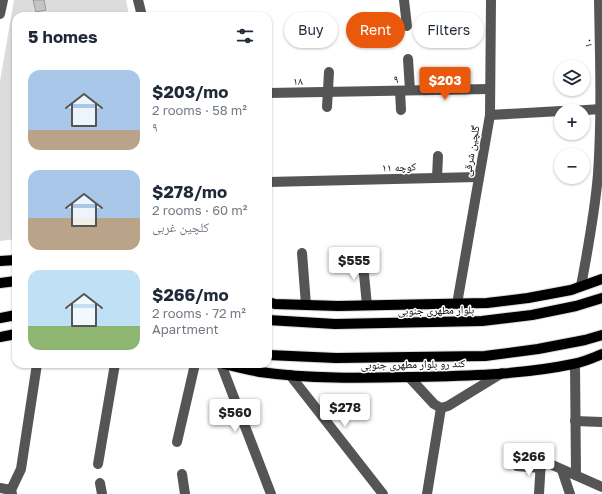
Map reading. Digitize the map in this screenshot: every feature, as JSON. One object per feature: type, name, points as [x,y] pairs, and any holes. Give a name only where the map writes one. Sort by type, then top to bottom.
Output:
[{"type":"main road","points":[[2,262],[12,261]]},
{"type":"main road","points":[[272,303],[367,305],[487,303],[528,298],[571,290],[602,279]]},
{"type":"main road","points":[[0,282],[12,281]]},
{"type":"main road","name":"بلوار مطهری جنوبی","points":[[272,320],[335,324],[482,322],[547,312],[576,306],[602,298]]},
{"type":"main road","points":[[0,318],[12,316]]},
{"type":"main road","points":[[0,337],[12,335]]},
{"type":"main road","points":[[272,355],[336,358],[485,356],[538,349],[585,340],[602,335]]},
{"type":"main road","points":[[585,340],[602,343]]},
{"type":"main road","name":"کند رو بلوار مطهری جنوبی","points":[[241,368],[258,372],[339,378],[409,377],[502,373],[575,364],[602,354]]},
{"type":"street","points":[[0,14],[2,0]]},
{"type":"street","points":[[138,0],[141,12]]},
{"type":"street","points":[[404,0],[407,26]]},
{"type":"street","name":"گلچین شرقی","points":[[457,304],[490,115],[491,0]]},
{"type":"street","name":"۱۰","points":[[581,286],[590,237],[598,175],[601,109],[599,0]]},
{"type":"street","points":[[401,110],[405,90],[408,59]]},
{"type":"street","points":[[327,107],[329,72]]},
{"type":"street","name":"۹","points":[[328,93],[490,89]]},
{"type":"street","name":"۱۸","points":[[272,93],[328,93]]},
{"type":"street","points":[[590,110],[601,109]]},
{"type":"street","points":[[490,115],[554,111]]},
{"type":"street","points":[[437,178],[438,156]]},
{"type":"street","name":"کوچه ۱۱","points":[[272,182],[478,177]]},
{"type":"street","points":[[302,253],[306,305]]},
{"type":"street","points":[[362,254],[367,305]]},
{"type":"street","points":[[575,364],[576,475]]},
{"type":"street","points":[[0,488],[11,492],[21,469],[36,368]]},
{"type":"street","points":[[98,464],[114,368]]},
{"type":"street","points":[[177,442],[194,368]]},
{"type":"street","points":[[223,368],[270,494]]},
{"type":"street","points":[[409,377],[434,404],[441,408],[445,408],[502,373]]},
{"type":"street","points":[[290,375],[383,494]]},
{"type":"street","points":[[427,494],[441,408]]},
{"type":"street","points":[[575,421],[602,422]]},
{"type":"street","points":[[517,466],[541,464],[576,475],[602,487]]},
{"type":"street","points":[[539,494],[541,464]]},
{"type":"street","points":[[562,470],[570,494]]},
{"type":"street","points":[[182,474],[185,494]]},
{"type":"street","points":[[100,483],[102,494]]},
{"type":"shaded area","points":[[14,0],[126,0],[128,12],[12,12],[12,240],[0,241],[0,81]]},
{"type":"building","points":[[33,0],[44,0],[46,10],[36,12]]}]
